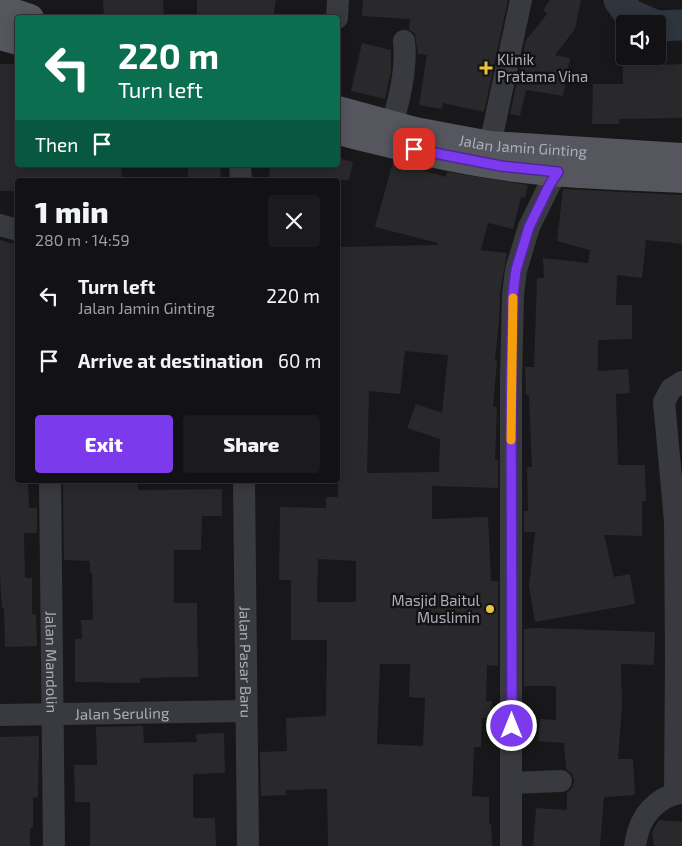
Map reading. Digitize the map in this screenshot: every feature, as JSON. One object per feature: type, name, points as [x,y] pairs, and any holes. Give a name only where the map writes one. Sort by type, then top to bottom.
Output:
[{"type":"main road","points":[[0,8],[21,15]]},
{"type":"main road","points":[[0,36],[15,40]]},
{"type":"main road","name":"Jalan Jamin Ginting","points":[[340,111],[415,131],[490,145],[682,157]]},
{"type":"main road","name":"Jalan Jamin Ginting","points":[[340,131],[414,149],[501,166],[558,172],[682,179]]},
{"type":"street","points":[[337,15],[338,0]]},
{"type":"street","points":[[490,145],[521,0]]},
{"type":"street","points":[[392,124],[406,56],[404,40]]},
{"type":"street","points":[[511,846],[511,379],[513,294],[516,270],[529,227],[558,172]]},
{"type":"street","points":[[0,224],[15,229]]},
{"type":"street","points":[[636,846],[637,832],[642,818],[650,808],[678,793],[679,520],[664,402],[671,389],[682,382]]},
{"type":"street","name":"Jalan Mandolin","points":[[50,483],[54,846]]},
{"type":"street","name":"Jalan Pasar Baru","points":[[244,483],[248,846]]},
{"type":"street","name":"Jalan Seruling","points":[[0,715],[246,711]]},
{"type":"street","points":[[511,782],[561,781]]},
{"type":"building","points":[[103,0],[163,0],[164,15],[104,15]]},
{"type":"building","points":[[197,0],[276,0],[274,15],[197,15]]},
{"type":"building","points":[[363,0],[508,0],[484,112],[443,103],[442,109],[419,105],[427,55],[418,54],[415,34],[409,29],[410,19],[362,16]]},
{"type":"building","points":[[550,0],[581,0],[575,29],[555,55],[570,58],[563,96],[526,90],[520,116],[510,114],[526,40],[547,14],[543,10]]},
{"type":"building","points":[[362,43],[391,50],[391,71],[385,99],[351,91]]},
{"type":"building","points":[[0,64],[15,64],[15,167],[121,167],[122,178],[15,178],[15,191],[0,191]]},
{"type":"building","points":[[682,64],[682,118],[619,119],[619,124],[592,124],[593,84],[623,84],[623,65]]},
{"type":"building","points":[[340,159],[353,162],[349,180],[340,180],[340,178],[269,178],[270,167],[340,167]]},
{"type":"building","points":[[393,162],[446,177],[447,172],[528,185],[525,198],[521,197],[513,229],[488,223],[481,250],[507,253],[500,293],[493,406],[497,407],[495,460],[498,460],[498,488],[432,486],[432,519],[488,517],[491,581],[498,581],[498,666],[487,665],[486,701],[492,701],[491,718],[482,718],[481,747],[474,747],[472,796],[489,797],[489,824],[491,824],[492,846],[328,846],[327,789],[286,790],[286,795],[261,796],[260,752],[287,751],[286,718],[326,716],[327,640],[291,640],[291,580],[279,580],[280,507],[326,508],[326,497],[338,497],[338,483],[340,483],[340,247],[438,245],[438,243],[375,227]],"holes":[[[405,351],[448,355],[442,413],[416,404],[407,428],[440,439],[439,472],[367,473],[369,391],[400,394]],[[318,559],[356,561],[356,602],[317,602]],[[380,664],[410,664],[409,697],[425,698],[423,746],[377,744]]]},
{"type":"building","points":[[188,167],[220,167],[221,178],[188,178]]},
{"type":"building","points":[[563,189],[682,195],[682,244],[646,240],[642,278],[617,275],[616,305],[632,305],[632,339],[598,340],[598,371],[628,369],[630,393],[616,394],[618,465],[645,465],[646,501],[642,501],[642,536],[604,535],[614,577],[630,574],[635,604],[535,622],[529,586],[535,532],[524,532],[524,511],[528,511],[527,467],[532,467],[529,395],[526,395],[525,367],[534,367],[537,278],[544,278],[543,258],[588,263],[590,250],[557,241]]},
{"type":"building","points":[[0,240],[15,244],[15,483],[28,483],[29,508],[37,508],[37,533],[24,533],[25,578],[32,578],[32,614],[36,614],[37,646],[5,647],[4,608],[2,608],[0,575]]},
{"type":"building","points":[[63,483],[138,483],[138,490],[222,489],[222,516],[202,516],[201,550],[174,550],[174,603],[197,603],[198,677],[140,678],[140,683],[75,682],[75,639],[82,639],[81,620],[93,620],[92,573],[90,573],[90,561],[64,560]]},
{"type":"building","points":[[524,629],[655,632],[654,665],[621,664],[622,707],[618,759],[633,759],[635,795],[604,797],[600,846],[533,846],[536,808],[567,810],[567,793],[572,788],[574,781],[572,774],[566,769],[564,743],[538,741],[540,719],[556,720],[556,686],[524,686]]},
{"type":"building","points":[[143,726],[144,743],[197,742],[196,734],[224,733],[225,773],[193,774],[193,818],[215,818],[216,846],[90,846],[90,802],[75,802],[74,765],[97,765],[96,727]]},
{"type":"building","points":[[39,736],[38,797],[33,798],[33,828],[30,828],[30,846],[0,846],[0,737]]},
{"type":"building","points":[[659,820],[682,822],[682,846],[654,846],[652,832]]},
{"type":"waterway","points":[[619,0],[631,15]]},
{"type":"waterway","points":[[666,26],[682,25]]},
{"type":"slow traffic","points":[[511,440],[513,298]]},
{"type":"place","name":"Klinik Pratama Vina","points":[[486,68]]},
{"type":"place","name":"Masjid Baitul Muslimin","points":[[490,609]]},
{"type":"route","points":[[414,149],[501,166],[558,172],[529,227],[516,270],[513,294],[511,379],[512,726]]}]
